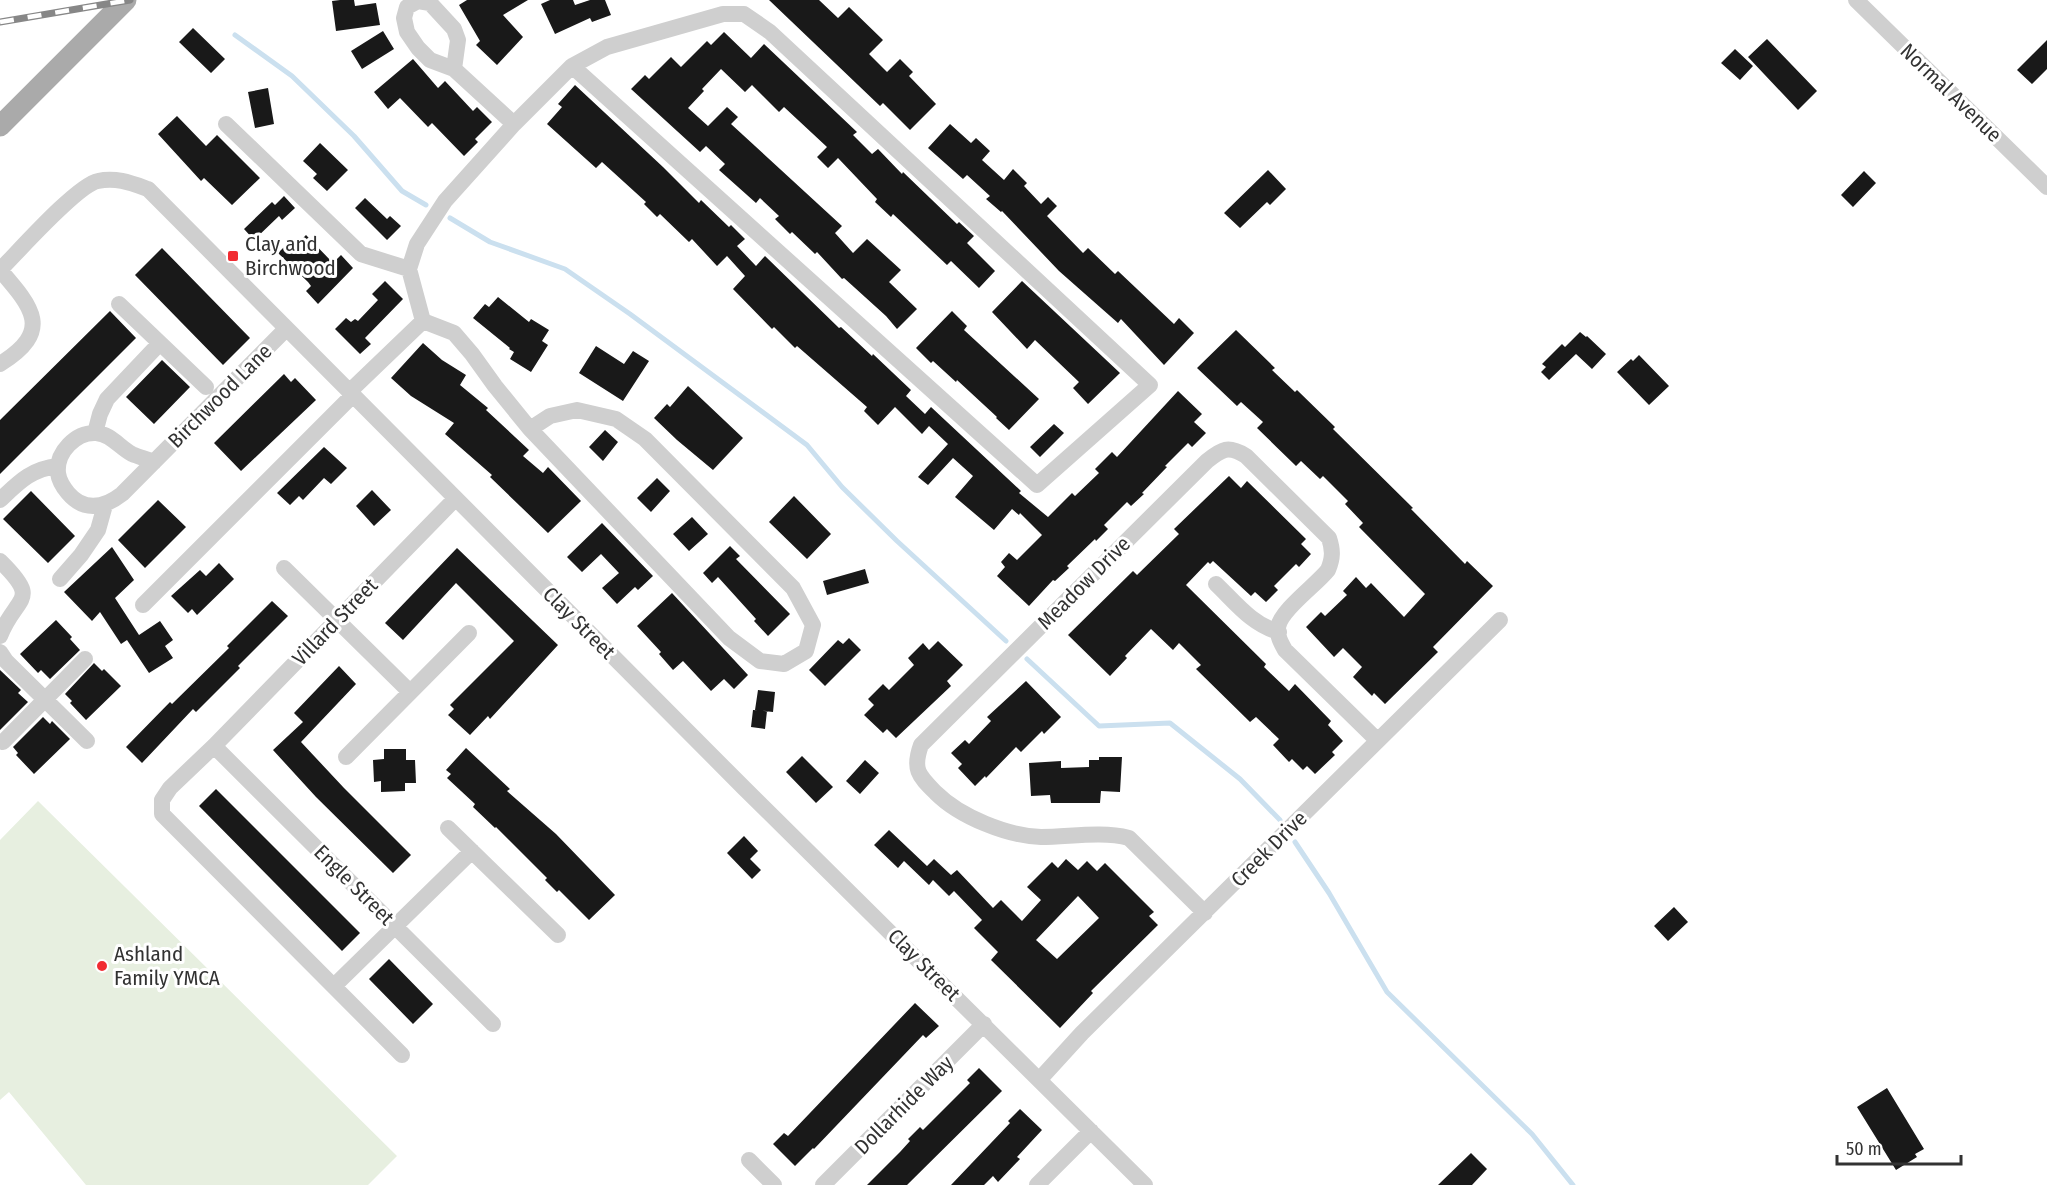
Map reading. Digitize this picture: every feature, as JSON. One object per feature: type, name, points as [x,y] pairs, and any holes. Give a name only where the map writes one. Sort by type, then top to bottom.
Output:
[{"type":"main road","points":[[0,126],[126,0]]},
{"type":"street","name":"Normal Avenue","points":[[1856,0],[2047,187]]},
{"type":"street","points":[[423,321],[409,269],[417,244],[445,201],[514,124],[572,66],[607,47],[723,14],[744,14],[771,32],[1150,385],[1037,485],[572,66]]},
{"type":"street","points":[[454,69],[514,124]]},
{"type":"street","points":[[226,124],[362,254],[409,269]]},
{"type":"street","name":"Clay Street","points":[[0,270],[71,198],[97,181],[123,180],[148,189],[744,788],[1145,1185]]},
{"type":"street","points":[[0,270],[25,298],[33,315],[32,331],[24,347],[0,364]]},
{"type":"street","points":[[119,303],[206,387]]},
{"type":"street","points":[[143,605],[423,321]]},
{"type":"street","points":[[423,321],[454,333],[530,429],[729,639],[760,662],[784,664],[806,651],[813,625],[793,588],[645,439],[616,419],[577,410],[550,416],[530,429]]},
{"type":"street","name":"Birchwood Lane","points":[[105,505],[122,494],[286,329]]},
{"type":"street","points":[[60,579],[81,555],[98,530],[105,505],[90,506],[74,499],[60,482],[58,466],[60,457],[79,436],[95,433],[107,399],[160,343]]},
{"type":"street","name":"Birchwood Lane","points":[[95,433],[108,436],[133,454],[154,462]]},
{"type":"street","name":"Meadow Drive","points":[[1205,914],[1129,838],[1115,835],[1039,837],[999,830],[970,816],[939,796],[916,769],[917,756],[921,745],[1207,461],[1221,450],[1238,451],[1246,456],[1329,538],[1332,561],[1328,570],[1286,612],[1278,627],[1279,632]]},
{"type":"street","points":[[0,500],[33,472],[58,466]]},
{"type":"street","name":"Villard Street","points":[[334,986],[162,814],[162,800],[170,788],[214,746],[455,499]]},
{"type":"street","points":[[0,561],[21,584],[24,594],[5,623],[0,636]]},
{"type":"street","points":[[284,568],[410,692]]},
{"type":"street","points":[[1216,584],[1252,619],[1266,628],[1279,632],[1279,639],[1285,650],[1377,740]]},
{"type":"street","name":"Creek Drive","points":[[1040,1079],[1082,1033],[1500,620]]},
{"type":"street","points":[[346,757],[469,633]]},
{"type":"street","points":[[0,652],[6,661],[87,741]]},
{"type":"street","points":[[3,742],[86,659]]},
{"type":"street","name":"Engle Street","points":[[214,746],[493,1024]]},
{"type":"street","points":[[448,828],[558,934]]},
{"type":"street","points":[[402,1055],[334,986],[472,851]]},
{"type":"street","name":"Dollarhide Way","points":[[823,1185],[984,1024]]},
{"type":"street","points":[[1037,1185],[1091,1131]]},
{"type":"street","points":[[749,1160],[774,1185]]},
{"type":"green space","name":"Ashland Family YMCA","points":[[38,801],[397,1156],[368,1185],[86,1185],[9,1092],[0,1100],[0,840]]},
{"type":"building","points":[[354,0],[355,6],[376,3],[380,25],[336,31],[332,1]]},
{"type":"building","points":[[467,0],[528,0],[503,15],[523,37],[497,65],[476,45],[480,41],[459,5]]},
{"type":"building","points":[[550,0],[573,0],[575,5],[590,0],[605,0],[611,15],[592,22],[590,18],[555,34],[541,4]]},
{"type":"building","points":[[769,0],[819,0],[838,18],[849,7],[883,40],[869,54],[887,72],[900,59],[913,72],[909,76],[936,104],[910,130],[883,103],[880,106]]},
{"type":"building","points":[[193,28],[225,59],[211,73],[179,42]]},
{"type":"building","points":[[383,31],[394,49],[362,69],[351,51]]},
{"type":"building","points":[[724,32],[751,58],[764,44],[857,132],[853,135],[872,154],[878,149],[957,224],[959,222],[974,236],[967,243],[995,271],[979,288],[951,261],[947,265],[893,214],[891,217],[875,202],[877,199],[838,158],[828,168],[817,157],[827,147],[784,107],[779,112],[752,85],[745,92],[721,69],[688,108],[708,126],[727,107],[738,117],[731,124],[842,226],[835,233],[853,253],[867,239],[901,270],[889,282],[917,309],[897,329],[886,316],[844,278],[842,279],[817,252],[815,254],[792,232],[790,234],[775,219],[779,216],[760,198],[756,203],[719,170],[725,164],[706,146],[700,152],[631,89],[645,75],[649,79],[671,57],[681,67],[707,41],[711,45]]},
{"type":"building","points":[[1767,39],[1817,91],[1798,110],[1748,57]]},
{"type":"building","points":[[2047,40],[2047,69],[2032,84],[2017,70]]},
{"type":"building","points":[[1735,49],[1753,66],[1740,80],[1721,63]]},
{"type":"building","points":[[413,59],[438,88],[445,81],[473,111],[477,107],[492,122],[475,139],[478,142],[464,156],[432,123],[428,127],[400,98],[388,109],[374,92]]},
{"type":"building","points":[[575,85],[699,203],[701,200],[745,239],[737,246],[756,266],[765,256],[839,328],[841,327],[872,356],[873,354],[911,390],[906,396],[925,414],[931,407],[1021,491],[1019,493],[1048,517],[1072,493],[1075,496],[1099,473],[1095,469],[1112,452],[1117,457],[1178,391],[1202,414],[1194,422],[1206,433],[1192,447],[1188,443],[1131,506],[1127,502],[1104,525],[1108,529],[1067,566],[1069,568],[1055,581],[1053,580],[1029,606],[997,576],[1005,567],[1001,562],[1009,553],[1017,560],[1042,535],[1020,513],[1019,515],[1012,509],[994,530],[955,497],[973,476],[953,458],[928,485],[918,477],[948,444],[929,426],[922,434],[895,407],[878,425],[864,411],[867,407],[797,346],[795,348],[774,327],[772,329],[733,289],[745,276],[727,256],[717,266],[692,239],[689,242],[660,214],[657,217],[644,204],[646,202],[602,162],[596,168],[547,124],[562,107],[558,104]]},
{"type":"building","points":[[268,88],[274,124],[255,128],[248,92]]},
{"type":"building","points":[[177,116],[206,146],[217,135],[260,178],[232,205],[204,178],[201,181],[158,134]]},
{"type":"building","points":[[950,124],[971,143],[976,138],[990,151],[982,160],[1004,180],[1013,169],[1027,183],[1024,186],[1041,204],[1048,197],[1057,206],[1047,216],[1083,253],[1088,248],[1115,274],[1118,271],[1174,324],[1179,318],[1194,333],[1164,365],[1121,319],[1118,323],[1059,271],[1002,211],[986,199],[990,196],[967,175],[963,179],[928,148]]},
{"type":"building","points":[[320,143],[348,170],[327,191],[313,178],[317,174],[303,161]]},
{"type":"building","points":[[1268,170],[1286,189],[1270,205],[1267,202],[1240,228],[1224,213]]},
{"type":"building","points":[[1864,171],[1876,183],[1853,207],[1841,195]]},
{"type":"building","points":[[284,196],[295,208],[282,220],[279,216],[254,240],[244,229],[272,202],[275,205]]},
{"type":"building","points":[[365,198],[387,219],[390,216],[401,226],[387,240],[355,208]]},
{"type":"building","points":[[306,235],[333,263],[341,255],[353,268],[318,304],[306,291],[311,286],[308,282],[278,253],[290,241],[295,246]]},
{"type":"building","points":[[162,248],[250,338],[223,365],[135,275]]},
{"type":"building","points":[[385,281],[403,299],[365,338],[371,344],[360,354],[335,329],[346,318],[351,322],[355,319],[358,321],[378,300],[372,294]]},
{"type":"building","points":[[1022,281],[1120,373],[1088,404],[1073,388],[1079,382],[1035,340],[1027,349],[992,312]]},
{"type":"building","points":[[498,297],[529,322],[531,319],[549,330],[542,341],[548,345],[531,372],[510,359],[514,352],[473,318],[485,304],[489,307]]},
{"type":"building","points":[[110,311],[136,338],[0,474],[0,420]]},
{"type":"building","points":[[952,311],[967,326],[964,330],[1039,399],[1009,430],[957,380],[956,382],[933,361],[931,363],[916,348]]},
{"type":"building","points":[[1236,330],[1275,368],[1272,370],[1295,392],[1297,390],[1335,427],[1333,429],[1413,508],[1411,509],[1465,564],[1467,561],[1493,586],[1433,647],[1438,652],[1385,704],[1374,693],[1372,696],[1353,677],[1362,667],[1343,648],[1334,657],[1306,627],[1321,612],[1325,616],[1347,595],[1343,591],[1356,577],[1366,588],[1371,583],[1404,617],[1425,594],[1359,527],[1363,523],[1345,504],[1348,501],[1323,476],[1320,479],[1301,461],[1296,466],[1257,428],[1263,422],[1241,402],[1237,406],[1197,368]]},
{"type":"building","points":[[1580,332],[1606,354],[1592,369],[1576,354],[1549,380],[1541,372],[1546,367],[1542,364],[1562,344],[1565,347]]},
{"type":"building","points":[[423,343],[442,360],[466,375],[460,385],[488,408],[486,410],[529,450],[523,456],[543,473],[548,467],[581,501],[548,533],[490,477],[492,475],[445,434],[454,423],[411,396],[391,378]]},
{"type":"building","points":[[596,346],[624,364],[633,351],[649,361],[623,401],[579,373]]},
{"type":"building","points":[[1639,355],[1669,386],[1649,405],[1617,372]]},
{"type":"building","points":[[162,360],[190,387],[154,424],[126,397]]},
{"type":"building","points":[[284,374],[291,382],[295,378],[316,400],[241,471],[214,443]]},
{"type":"building","points":[[688,386],[743,438],[713,470],[654,418],[667,404],[670,407]]},
{"type":"building","points":[[1054,424],[1064,433],[1040,457],[1030,447]]},
{"type":"building","points":[[605,430],[618,442],[603,461],[589,447]]},
{"type":"building","points":[[324,447],[347,468],[331,484],[324,478],[303,500],[299,496],[290,505],[277,493]]},
{"type":"building","points":[[1229,476],[1241,488],[1247,481],[1306,539],[1301,544],[1311,554],[1299,567],[1296,564],[1274,586],[1278,590],[1266,602],[1255,592],[1251,596],[1213,561],[1210,564],[1208,562],[1186,585],[1266,664],[1264,667],[1289,691],[1295,684],[1331,721],[1328,725],[1343,741],[1332,752],[1335,755],[1315,774],[1307,766],[1303,770],[1292,759],[1289,762],[1273,745],[1279,739],[1256,717],[1250,722],[1196,669],[1201,665],[1179,643],[1173,650],[1151,629],[1125,656],[1127,658],[1110,676],[1068,635],[1133,571],[1137,575],[1179,534],[1174,529]]},
{"type":"building","points":[[657,478],[670,491],[651,512],[637,498]]},
{"type":"building","points":[[372,490],[391,510],[374,526],[356,506]]},
{"type":"building","points":[[31,491],[75,536],[48,563],[3,519]]},
{"type":"building","points":[[794,496],[831,534],[807,559],[769,522]]},
{"type":"building","points":[[158,500],[186,527],[145,568],[118,540]]},
{"type":"building","points":[[692,517],[708,534],[689,551],[673,534]]},
{"type":"building","points":[[602,523],[653,576],[638,590],[635,587],[617,604],[602,588],[619,573],[601,554],[582,572],[567,557]]},
{"type":"building","points":[[730,546],[740,556],[736,559],[790,614],[768,636],[754,621],[756,619],[718,577],[712,583],[703,573]]},
{"type":"building","points":[[112,547],[134,580],[115,598],[139,635],[160,621],[173,640],[165,646],[173,658],[149,673],[127,640],[121,644],[100,612],[92,621],[64,592]]},
{"type":"building","points":[[457,548],[558,645],[490,719],[488,716],[470,735],[448,715],[454,709],[450,705],[514,641],[456,583],[403,640],[385,623]]},
{"type":"building","points":[[219,563],[234,579],[197,615],[192,609],[188,613],[171,596],[200,570],[206,576]]},
{"type":"building","points":[[865,569],[869,583],[827,595],[823,581]]},
{"type":"building","points":[[672,593],[748,675],[734,689],[724,679],[711,691],[683,661],[673,670],[659,654],[661,652],[637,626]]},
{"type":"building","points":[[272,601],[288,616],[238,666],[240,668],[196,712],[193,709],[142,763],[126,747],[170,702],[172,704],[229,648],[227,646]]},
{"type":"building","points":[[56,620],[72,637],[70,639],[80,650],[50,679],[41,670],[38,673],[20,654]]},
{"type":"building","points":[[849,638],[861,650],[825,686],[809,670],[838,640],[843,644]]},
{"type":"building","points":[[938,641],[963,665],[947,681],[951,686],[896,738],[887,729],[883,733],[864,715],[874,705],[868,699],[883,684],[889,690],[914,665],[908,658],[923,643],[929,650]]},
{"type":"building","points":[[94,663],[102,671],[104,669],[121,686],[86,720],[65,694]]},
{"type":"building","points":[[339,666],[356,684],[301,742],[411,855],[393,873],[316,797],[273,750],[303,722],[294,713]]},
{"type":"building","points":[[0,670],[21,690],[18,693],[28,702],[0,730]]},
{"type":"building","points":[[1026,681],[1061,717],[1044,734],[1042,731],[1021,752],[1016,747],[975,786],[958,768],[962,764],[951,753],[965,740],[969,744],[991,721],[987,717]]},
{"type":"building","points":[[758,690],[775,692],[773,712],[755,710]]},
{"type":"building","points":[[753,710],[767,711],[765,729],[751,727]]},
{"type":"building","points":[[43,717],[50,724],[52,721],[70,739],[34,774],[16,755],[18,753],[13,747]]},
{"type":"building","points":[[466,748],[510,789],[507,791],[556,834],[615,895],[589,920],[559,890],[557,892],[545,880],[547,878],[473,807],[475,804],[447,778],[451,774],[446,770]]},
{"type":"building","points":[[384,749],[406,749],[406,760],[415,760],[416,783],[405,783],[405,791],[381,792],[381,781],[374,782],[373,760],[384,759]]},
{"type":"building","points":[[802,756],[833,787],[816,803],[786,772]]},
{"type":"building","points":[[1099,757],[1122,757],[1120,792],[1101,791],[1100,803],[1051,803],[1050,795],[1031,796],[1029,763],[1061,761],[1061,768],[1089,767],[1089,760],[1099,760]]},
{"type":"building","points":[[865,760],[879,773],[860,794],[846,781]]},
{"type":"building","points":[[216,789],[360,933],[342,951],[199,806]]},
{"type":"building","points":[[889,830],[927,866],[934,859],[951,875],[957,870],[993,908],[1001,900],[1022,921],[1041,900],[1027,887],[1052,862],[1058,868],[1066,859],[1078,870],[1087,861],[1097,871],[1105,863],[1154,912],[1149,916],[1158,925],[1091,991],[1093,993],[1060,1028],[991,960],[998,952],[974,928],[982,920],[954,891],[949,896],[933,880],[929,885],[904,861],[898,868],[874,845]],"holes":[[[1078,896],[1099,918],[1057,959],[1036,940]]]},
{"type":"building","points":[[744,836],[758,851],[750,859],[761,870],[752,879],[727,853]]},
{"type":"building","points":[[1674,907],[1688,922],[1668,941],[1654,926]]},
{"type":"building","points":[[389,959],[433,1004],[413,1024],[369,979]]},
{"type":"building","points":[[915,1003],[939,1026],[926,1038],[923,1035],[795,1166],[773,1144],[784,1133],[788,1136]]},
{"type":"building","points":[[979,1068],[1002,1091],[907,1185],[867,1185],[900,1152],[910,1141],[908,1139],[920,1127],[923,1130],[970,1083],[967,1080]]},
{"type":"building","points":[[1887,1088],[1924,1149],[1915,1154],[1917,1157],[1896,1170],[1857,1107]]},
{"type":"building","points":[[1020,1109],[1042,1130],[1017,1157],[1020,1159],[998,1182],[993,1176],[984,1185],[951,1185],[1010,1123],[1008,1121]]},
{"type":"building","points":[[1471,1153],[1487,1169],[1472,1185],[1438,1185]]},
{"type":"waterway","points":[[235,35],[292,76],[354,136],[402,191],[426,205]]},
{"type":"waterway","points":[[450,218],[490,242],[565,269],[630,314],[807,445],[842,487],[1006,641]]},
{"type":"waterway","points":[[1027,659],[1099,726],[1170,723],[1240,779],[1280,820]]},
{"type":"waterway","points":[[1295,842],[1329,893],[1387,992],[1532,1134],[1573,1185]]},
{"type":"railway","points":[[0,22],[130,0]]},
{"type":"place","name":"Clay and Birchwood","points":[[233,256]]},
{"type":"place","name":"Ashland Family YMCA","points":[[102,966]]}]
